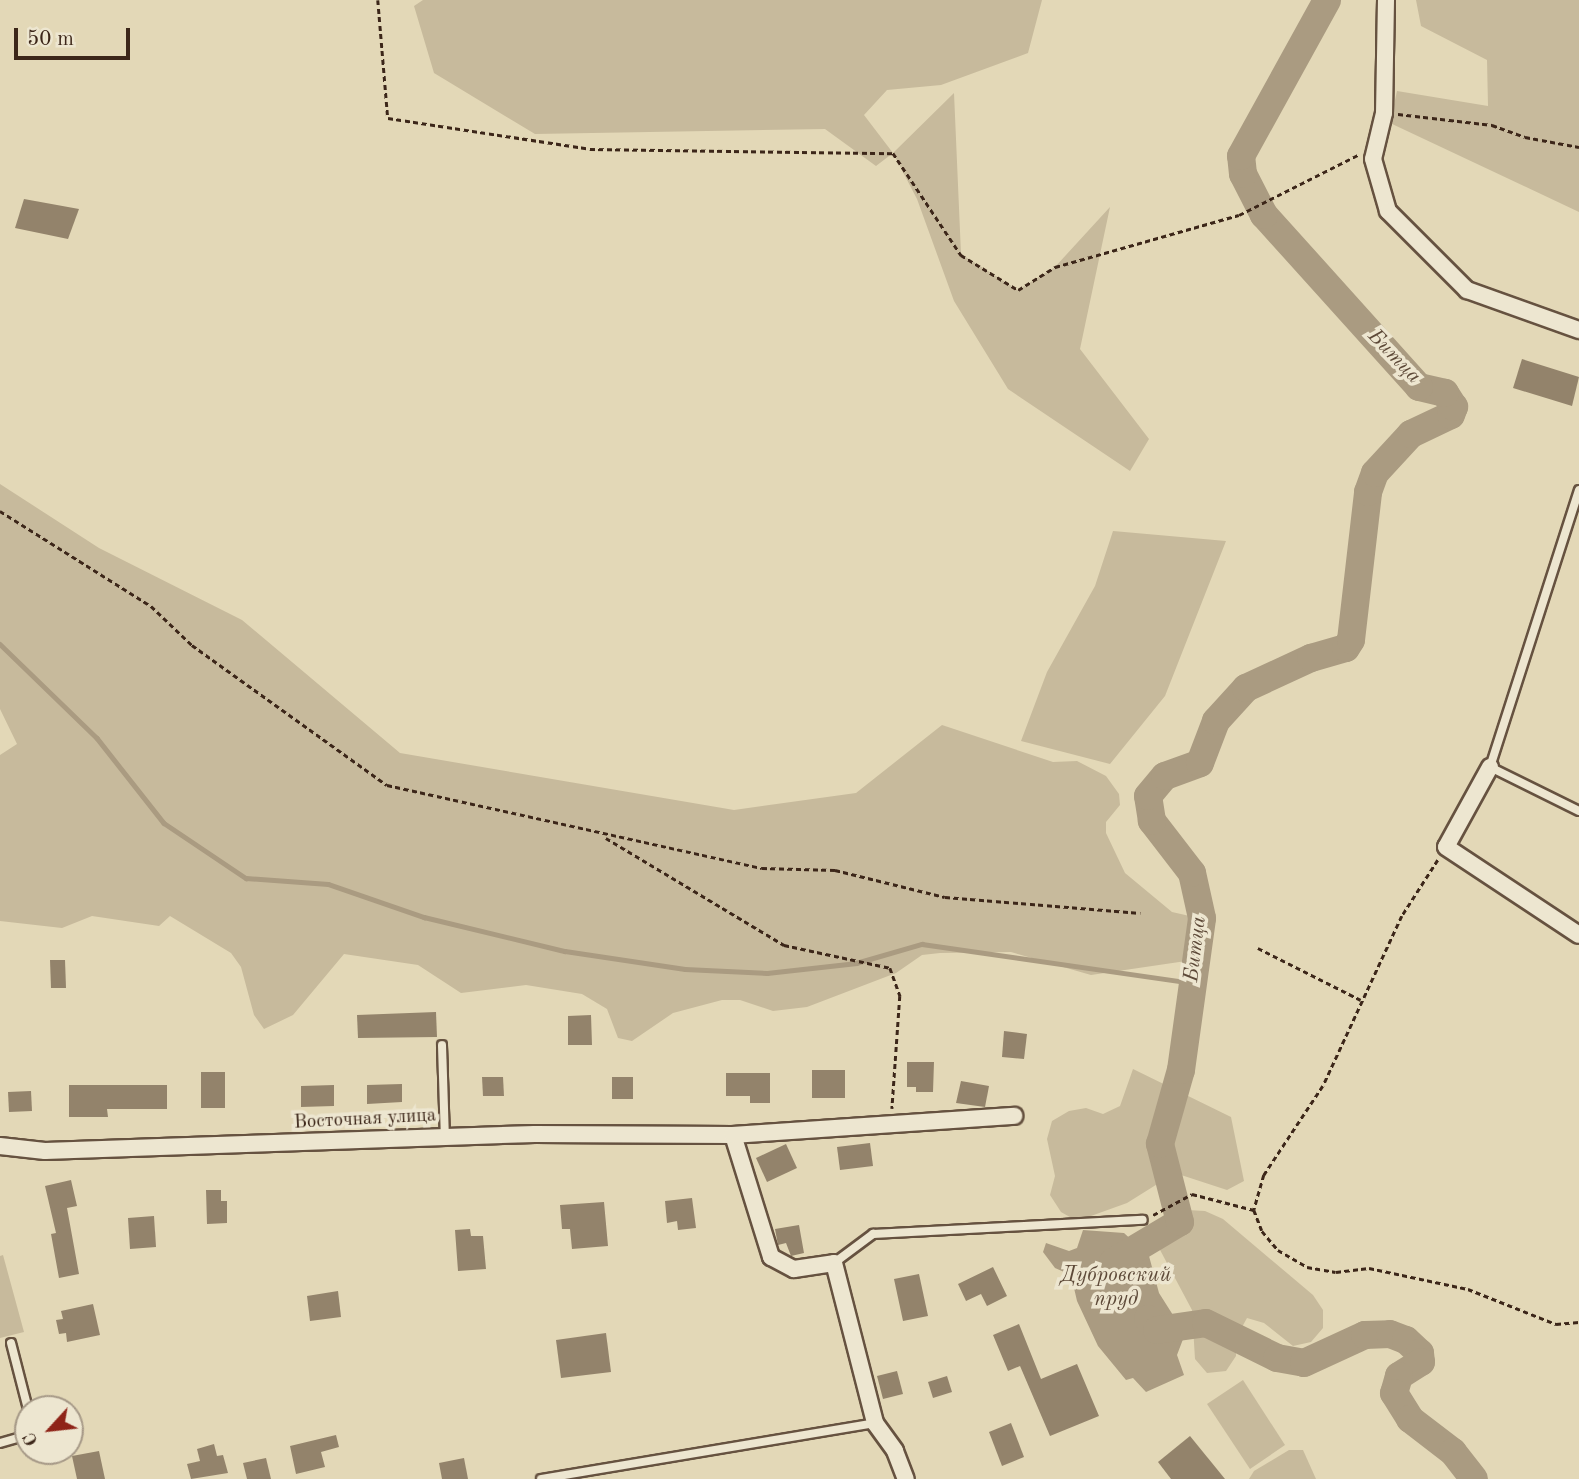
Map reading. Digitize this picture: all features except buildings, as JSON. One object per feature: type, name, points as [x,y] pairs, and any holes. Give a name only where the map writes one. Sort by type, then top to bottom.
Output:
[{"type":"street","points":[[1386,0],[1384,113],[1373,159],[1388,211],[1467,290],[1579,330]]},
{"type":"street","points":[[1490,767],[1446,847],[1579,935]]},
{"type":"street","name":"Восточная улица","points":[[0,1146],[58,1151],[445,1138],[733,1135],[1014,1116]]},
{"type":"street","points":[[733,1135],[772,1257],[783,1267],[794,1269],[834,1263],[876,1423],[906,1479]]},
{"type":"lane","points":[[1579,490],[1490,767],[1579,811]]},
{"type":"lane","points":[[442,1045],[445,1138]]},
{"type":"lane","points":[[834,1263],[873,1234],[1143,1220]]},
{"type":"lane","points":[[11,1343],[24,1395]]},
{"type":"lane","points":[[541,1479],[876,1423]]},
{"type":"path","points":[[378,0],[388,118],[590,149],[893,153],[961,255],[1018,290],[1055,267],[1238,215],[1376,146]]},
{"type":"path","points":[[1384,113],[1492,125],[1525,137],[1579,147]]},
{"type":"path","points":[[0,512],[151,606],[192,645],[387,785],[603,836],[762,868],[835,870],[945,897],[1140,913]]},
{"type":"path","points":[[603,836],[785,945],[890,968],[900,996],[891,1125]]},
{"type":"path","points":[[1446,847],[1402,916],[1323,1086],[1264,1175],[1254,1210],[1262,1231],[1278,1250],[1307,1267],[1336,1272],[1369,1268],[1468,1289],[1556,1324],[1579,1322]]},
{"type":"path","points":[[1258,948],[1361,1000]]},
{"type":"path","points":[[1143,1220],[1192,1194],[1254,1210]]},
{"type":"shaded area","points":[[423,0],[1042,0],[1028,53],[941,85],[887,90],[864,115],[893,153],[876,166],[825,129],[535,134],[434,73],[414,6]]},
{"type":"shaded area","points":[[1416,0],[1579,0],[1579,212],[1390,123],[1397,91],[1488,106],[1487,60],[1421,26]]},
{"type":"shaded area","points":[[954,93],[961,254],[1018,290],[1055,267],[1110,207],[1080,349],[1149,439],[1130,471],[1008,389],[954,301],[917,199],[893,153]]},
{"type":"shaded area","points":[[0,484],[99,548],[242,620],[400,753],[734,810],[856,793],[942,725],[1053,762],[1077,761],[1106,776],[1119,794],[1120,805],[1106,822],[1106,833],[1125,873],[1172,912],[1194,917],[1186,961],[1091,975],[1011,952],[922,955],[896,973],[807,1007],[773,1011],[740,1000],[722,1000],[673,1013],[632,1041],[618,1038],[607,1009],[582,994],[526,985],[461,993],[418,965],[344,954],[293,1015],[264,1029],[254,1015],[241,967],[231,953],[170,916],[159,926],[92,916],[62,928],[0,921],[0,755],[17,744],[0,709]]},
{"type":"shaded area","points":[[1113,531],[1226,541],[1165,696],[1110,764],[1021,741],[1047,672],[1095,586]]},
{"type":"shaded area","points":[[1133,1069],[1231,1117],[1244,1181],[1227,1190],[1175,1173],[1127,1203],[1077,1221],[1061,1212],[1050,1195],[1055,1176],[1047,1139],[1052,1121],[1069,1111],[1086,1108],[1103,1114],[1120,1106]]},
{"type":"shaded area","points":[[1187,1210],[1205,1211],[1223,1219],[1313,1295],[1323,1310],[1323,1328],[1311,1342],[1293,1346],[1264,1323],[1247,1318],[1236,1338],[1236,1356],[1226,1371],[1207,1373],[1195,1359],[1192,1310],[1159,1248],[1160,1231]]},
{"type":"shaded area","points":[[3,1255],[24,1332],[0,1338],[0,1256]]},
{"type":"shaded area","points":[[1243,1380],[1285,1445],[1250,1469],[1207,1404]]},
{"type":"shaded area","points":[[1289,1450],[1303,1450],[1316,1479],[1249,1479],[1254,1471]]},
{"type":"water","name":"Дубровский пруд","points":[[1083,1230],[1124,1233],[1149,1256],[1159,1293],[1185,1334],[1177,1355],[1184,1375],[1146,1392],[1133,1378],[1126,1380],[1098,1346],[1077,1301],[1071,1275],[1055,1268],[1043,1252],[1046,1243],[1069,1251],[1077,1248]]},
{"type":"waterway","name":"Битца","points":[[1114,1268],[1113,1262],[1180,1222],[1160,1144],[1181,1070],[1202,918],[1192,873],[1152,821],[1148,796],[1165,776],[1200,763],[1216,721],[1246,688],[1311,658],[1346,648],[1351,640],[1368,492],[1375,473],[1411,434],[1451,415],[1454,407],[1445,393],[1419,387],[1264,215],[1243,174],[1241,156],[1327,0]]},
{"type":"waterway","points":[[0,644],[97,738],[164,823],[246,878],[328,884],[424,917],[565,951],[685,969],[767,973],[856,963],[922,944],[1193,983]]},
{"type":"waterway","name":"Битца","points":[[1148,1319],[1157,1330],[1206,1323],[1277,1358],[1304,1363],[1365,1335],[1390,1334],[1406,1340],[1420,1353],[1421,1362],[1399,1376],[1394,1393],[1410,1419],[1453,1452],[1474,1479]]}]
